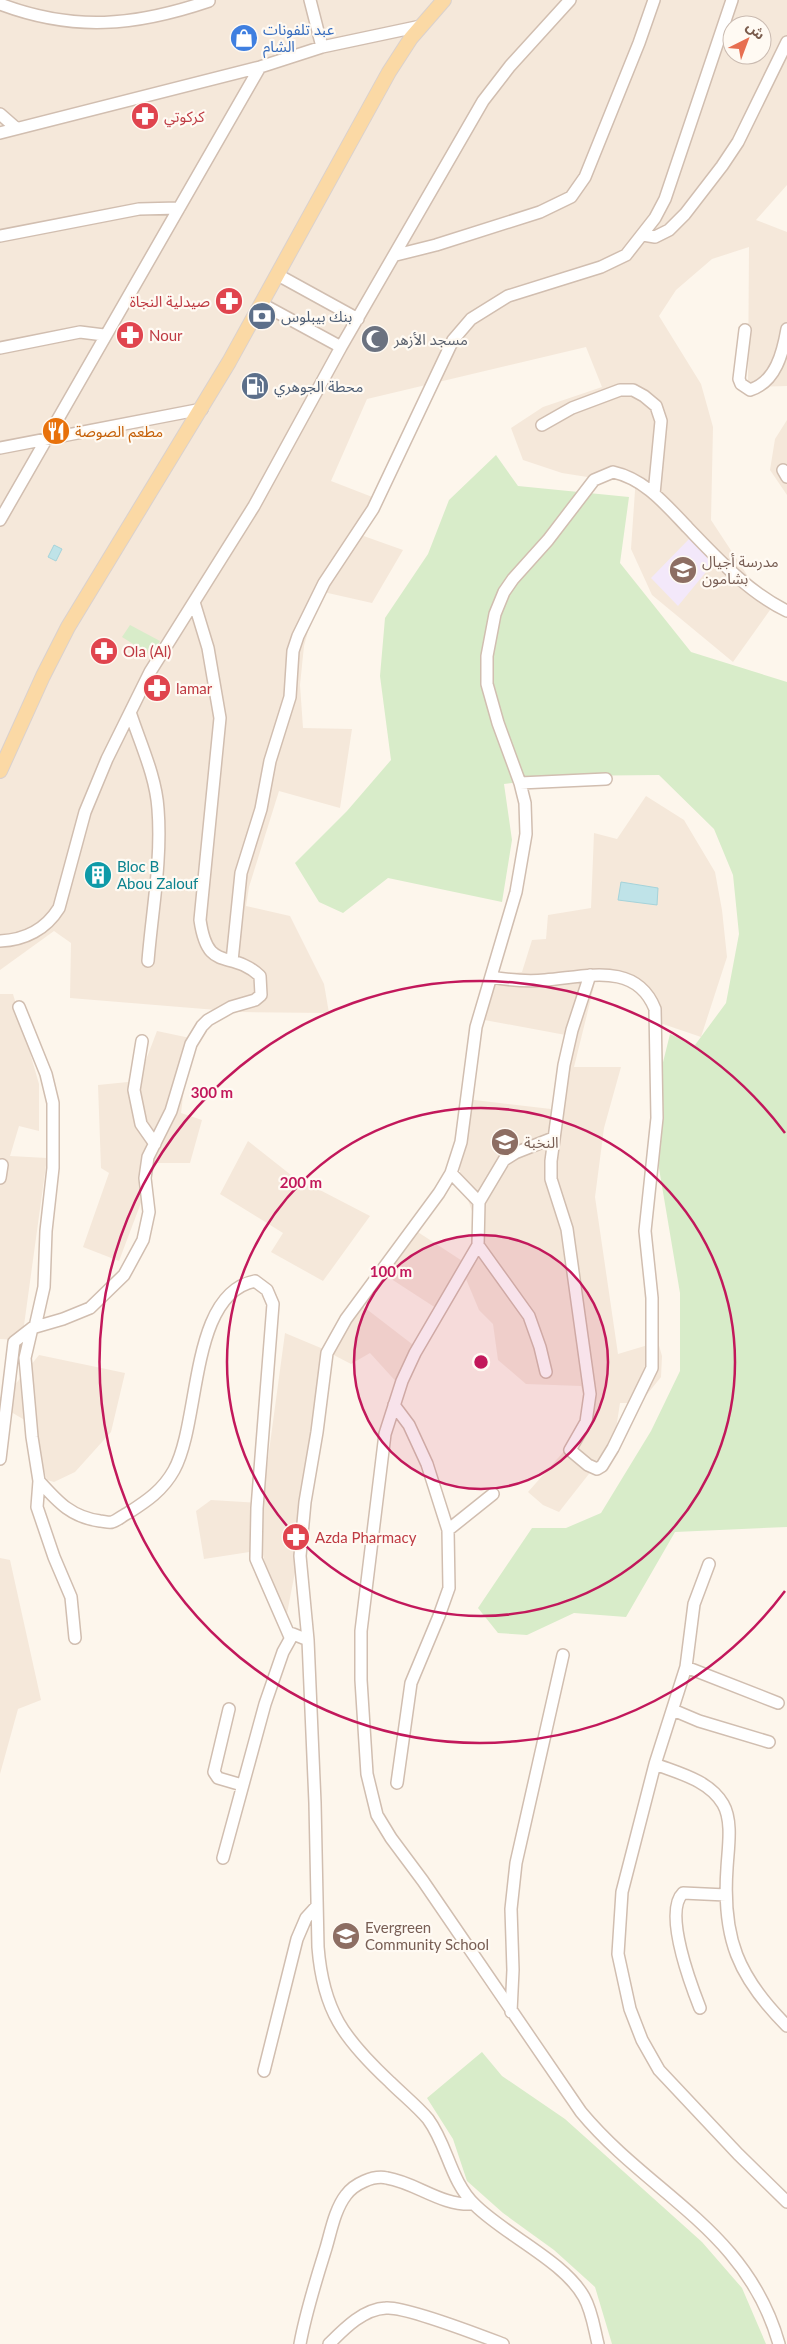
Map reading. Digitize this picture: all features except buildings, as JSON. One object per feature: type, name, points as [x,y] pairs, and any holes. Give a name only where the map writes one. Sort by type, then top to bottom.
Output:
[{"type":"main road","points":[[0,771],[43,676],[68,627],[202,409],[262,304],[389,72],[421,26],[444,0]]},
{"type":"street","points":[[310,0],[322,46]]},
{"type":"street","points":[[0,941],[23,937],[39,930],[52,920],[63,898],[76,838],[85,812],[150,672],[254,506],[341,347],[396,255],[483,101],[510,66],[570,0]]},
{"type":"street","points":[[396,255],[436,245],[540,212],[559,205],[571,197],[579,188],[592,160],[654,0]]},
{"type":"street","points":[[232,961],[241,873],[261,809],[270,761],[290,698],[294,650],[298,636],[324,583],[373,509],[453,340],[472,319],[491,305],[520,291],[615,262],[626,255],[655,218],[665,199],[732,0]]},
{"type":"street","points":[[0,4],[59,20],[96,24],[152,18],[209,1]]},
{"type":"street","points":[[0,133],[260,67],[322,46],[421,26]]},
{"type":"street","points":[[643,235],[655,237],[669,230],[685,214],[722,166],[738,142],[787,42]]},
{"type":"street","points":[[0,520],[104,335],[260,67]]},
{"type":"street","points":[[0,114],[16,128]]},
{"type":"street","points":[[0,236],[139,209],[179,208]]},
{"type":"street","points":[[278,275],[358,319]]},
{"type":"street","points":[[262,304],[341,347]]},
{"type":"street","points":[[744,330],[739,379],[750,390],[764,383],[774,371],[784,345],[787,329]]},
{"type":"street","points":[[0,348],[80,332],[104,335]]},
{"type":"street","points":[[542,425],[572,408],[620,390],[633,390],[644,396],[656,406],[661,420],[654,494]]},
{"type":"street","points":[[0,448],[202,409]]},
{"type":"street","points":[[598,2344],[587,2304],[575,2284],[473,2204],[452,2172],[428,2120],[364,2058],[335,2019],[324,1992],[319,1970],[315,1804],[308,1640],[300,1556],[301,1534],[327,1353],[346,1319],[402,1246],[452,1173],[465,1120],[476,1027],[516,892],[523,857],[526,817],[520,783],[498,723],[487,684],[487,656],[490,636],[495,614],[504,592],[557,529],[594,480],[613,472],[630,476],[654,494],[744,581],[768,601],[787,611]]},
{"type":"street","points":[[0,1459],[14,1342],[34,1327],[63,1319],[90,1308],[124,1275],[142,1240],[149,1212],[145,1168],[171,1111],[191,1044],[202,1026],[231,1007],[255,1000],[261,995],[260,976],[232,961],[212,954],[207,948],[200,920],[220,718],[208,648],[194,602]]},
{"type":"street","points":[[131,715],[154,780],[158,809],[157,870],[148,961]]},
{"type":"street","points":[[520,783],[606,779]]},
{"type":"street","points":[[491,978],[543,980],[590,975],[626,978],[640,985],[650,997],[655,1009],[657,1118],[645,1231],[652,1298],[652,1368],[613,1448],[602,1466],[597,1468],[588,1465],[570,1450],[586,1422],[590,1394],[567,1229],[551,1179],[553,1138],[564,1065],[572,1030],[590,975]]},
{"type":"street","points":[[19,1007],[46,1074],[53,1103],[53,1168],[46,1231],[44,1287],[25,1358],[32,1437],[39,1481],[37,1508],[54,1557],[71,1597],[75,1638]]},
{"type":"street","points":[[142,1041],[134,1090],[141,1124],[155,1144]]},
{"type":"street","points":[[553,1138],[514,1153],[504,1160],[479,1202],[478,1245],[415,1353],[384,1434],[362,1631],[360,1680],[370,1792],[377,1815],[391,1838],[423,1881],[570,2098],[597,2132],[685,2207],[725,2246],[742,2266],[766,2306],[778,2344]]},
{"type":"street","points":[[0,1178],[2,1165]]},
{"type":"street","points":[[452,1173],[479,1202]]},
{"type":"street","points":[[478,1245],[529,1316],[540,1347],[546,1372]]},
{"type":"street","points":[[39,1481],[61,1505],[83,1518],[111,1522],[156,1496],[175,1469],[184,1442],[203,1352],[216,1310],[242,1284],[255,1281],[267,1290],[273,1304],[257,1508],[256,1560],[290,1637]]},
{"type":"street","points":[[394,1404],[408,1425],[427,1464],[448,1530],[449,1588],[440,1616],[411,1683],[397,1783]]},
{"type":"street","points":[[448,1530],[493,1494]]},
{"type":"street","points":[[709,1564],[694,1604],[686,1667],[655,1764],[622,1892],[618,1954],[630,2008],[649,2054],[666,2080],[787,2202]]},
{"type":"street","points":[[223,1858],[265,1704],[290,1637],[294,1633],[308,1640]]},
{"type":"street","points":[[511,2012],[513,1970],[511,1909],[516,1863],[562,1655]]},
{"type":"street","points":[[686,1667],[778,1703]]},
{"type":"street","points":[[229,1709],[214,1772],[218,1778],[242,1785]]},
{"type":"street","points":[[673,1710],[698,1722],[769,1742]]},
{"type":"street","points":[[655,1764],[700,1782],[710,1788],[724,1805],[729,1837],[726,1895],[727,1922],[735,1954],[747,1978],[787,2026]]},
{"type":"street","points":[[700,2008],[680,1952],[676,1927],[680,1896],[683,1892],[726,1895]]},
{"type":"street","points":[[264,2071],[297,1938],[306,1918],[316,1907]]},
{"type":"street","points":[[300,2344],[308,2303],[336,2216],[347,2193],[357,2185],[383,2177],[398,2181],[450,2203],[473,2204]]},
{"type":"street","points":[[329,2344],[349,2325],[362,2316],[388,2308],[406,2312],[503,2344]]},
{"type":"shaded area","points":[[0,0],[787,0],[787,185],[756,220],[787,232],[787,386],[748,387],[749,247],[712,259],[676,290],[659,316],[701,384],[713,427],[711,520],[770,610],[733,662],[652,595],[631,549],[636,476],[600,479],[562,473],[523,460],[511,428],[543,407],[602,387],[586,347],[367,399],[331,481],[380,500],[358,534],[403,550],[372,603],[319,591],[304,646],[300,685],[303,728],[352,729],[340,808],[279,791],[249,887],[246,906],[290,916],[324,984],[329,1013],[241,1012],[70,998],[71,943],[54,931],[0,970]]},
{"type":"shaded area","points":[[787,420],[787,495],[770,470],[775,439]]},
{"type":"shaded area","name":"مدرسة أجيال بشامون","points":[[690,538],[715,561],[678,606],[651,578]]},
{"type":"shaded area","points":[[646,796],[684,820],[715,872],[722,910],[727,957],[701,1037],[660,1023],[652,1005],[628,983],[596,978],[574,1067],[621,1067],[604,1128],[595,1197],[618,1354],[658,1342],[662,1356],[661,1377],[640,1403],[620,1403],[616,1429],[603,1456],[559,1512],[543,1505],[528,1492],[581,1432],[590,1416],[581,1386],[526,1384],[498,1360],[493,1324],[479,1310],[466,1279],[439,1310],[382,1273],[410,1227],[467,1264],[481,1237],[461,1180],[459,1163],[466,1099],[551,1109],[571,1036],[479,1019],[490,974],[522,972],[532,940],[546,939],[548,915],[591,908],[594,833],[617,839]]},
{"type":"shaded area","points":[[0,994],[13,994],[39,1084],[39,1131],[19,1126],[10,1156],[47,1158],[22,1340],[0,1339]]},
{"type":"shaded area","points":[[157,1031],[190,1038],[181,1113],[202,1120],[190,1163],[156,1163],[119,1261],[83,1247],[109,1173],[101,1168],[98,1085],[138,1081]]},
{"type":"shaded area","points":[[248,1141],[291,1175],[370,1216],[323,1281],[271,1252],[283,1233],[220,1194]]},
{"type":"shaded area","points":[[360,1304],[421,1351],[400,1386],[370,1353],[351,1364],[328,1352],[300,1546],[285,1624],[273,1600],[262,1550],[204,1559],[196,1511],[211,1500],[262,1503],[285,1333],[328,1351]]},
{"type":"shaded area","points":[[39,1355],[125,1373],[111,1432],[75,1472],[54,1482],[47,1480],[28,1422],[6,1409],[0,1424],[0,1397],[5,1397]]},
{"type":"shaded area","points":[[0,1558],[10,1560],[41,1700],[18,1709],[0,1774]]},
{"type":"green space","points":[[496,455],[518,486],[629,497],[620,563],[691,652],[787,682],[787,1527],[675,1532],[626,1617],[574,1613],[527,1635],[498,1633],[478,1608],[532,1528],[566,1528],[601,1513],[651,1431],[680,1371],[680,1293],[650,1115],[670,1034],[695,1045],[726,1003],[739,934],[733,875],[714,829],[659,775],[561,776],[504,784],[512,840],[502,902],[388,878],[343,913],[319,902],[295,863],[347,811],[391,760],[380,676],[385,618],[428,554],[449,500]]},
{"type":"green space","points":[[130,625],[160,641],[152,656],[122,637]]},
{"type":"green space","points":[[482,2052],[502,2076],[565,2119],[702,2242],[742,2288],[766,2344],[612,2344],[595,2287],[554,2250],[503,2213],[467,2181],[453,2139],[427,2098]]},
{"type":"water","points":[[54,545],[62,549],[56,561],[48,557]]},
{"type":"water","points":[[621,882],[658,888],[657,905],[618,900]]},
{"type":"place","name":"عبد تلفونات الشام","points":[[244,38]]},
{"type":"place","name":"كركوتي","points":[[145,116]]},
{"type":"place","name":"صيدلية النجاة","points":[[229,301]]},
{"type":"place","name":"بنك بيبلوس","points":[[262,316]]},
{"type":"place","name":"Nour","points":[[130,335]]},
{"type":"place","name":"مسجد الأزهر","points":[[375,339]]},
{"type":"place","name":"محطة الجوهري","points":[[255,386]]},
{"type":"place","name":"مطعم الصوصة","points":[[56,431]]},
{"type":"place","name":"مدرسة أجيال بشامون","points":[[683,570]]},
{"type":"place","name":"Ola (Al)","points":[[104,651]]},
{"type":"place","name":"lamar","points":[[157,688]]},
{"type":"place","name":"Bloc B Abou Zalouf","points":[[98,875]]},
{"type":"place","name":"النخبة","points":[[505,1142]]},
{"type":"place","name":"Azda Pharmacy","points":[[296,1537]]},
{"type":"place","name":"Evergreen Community School","points":[[346,1936]]}]
